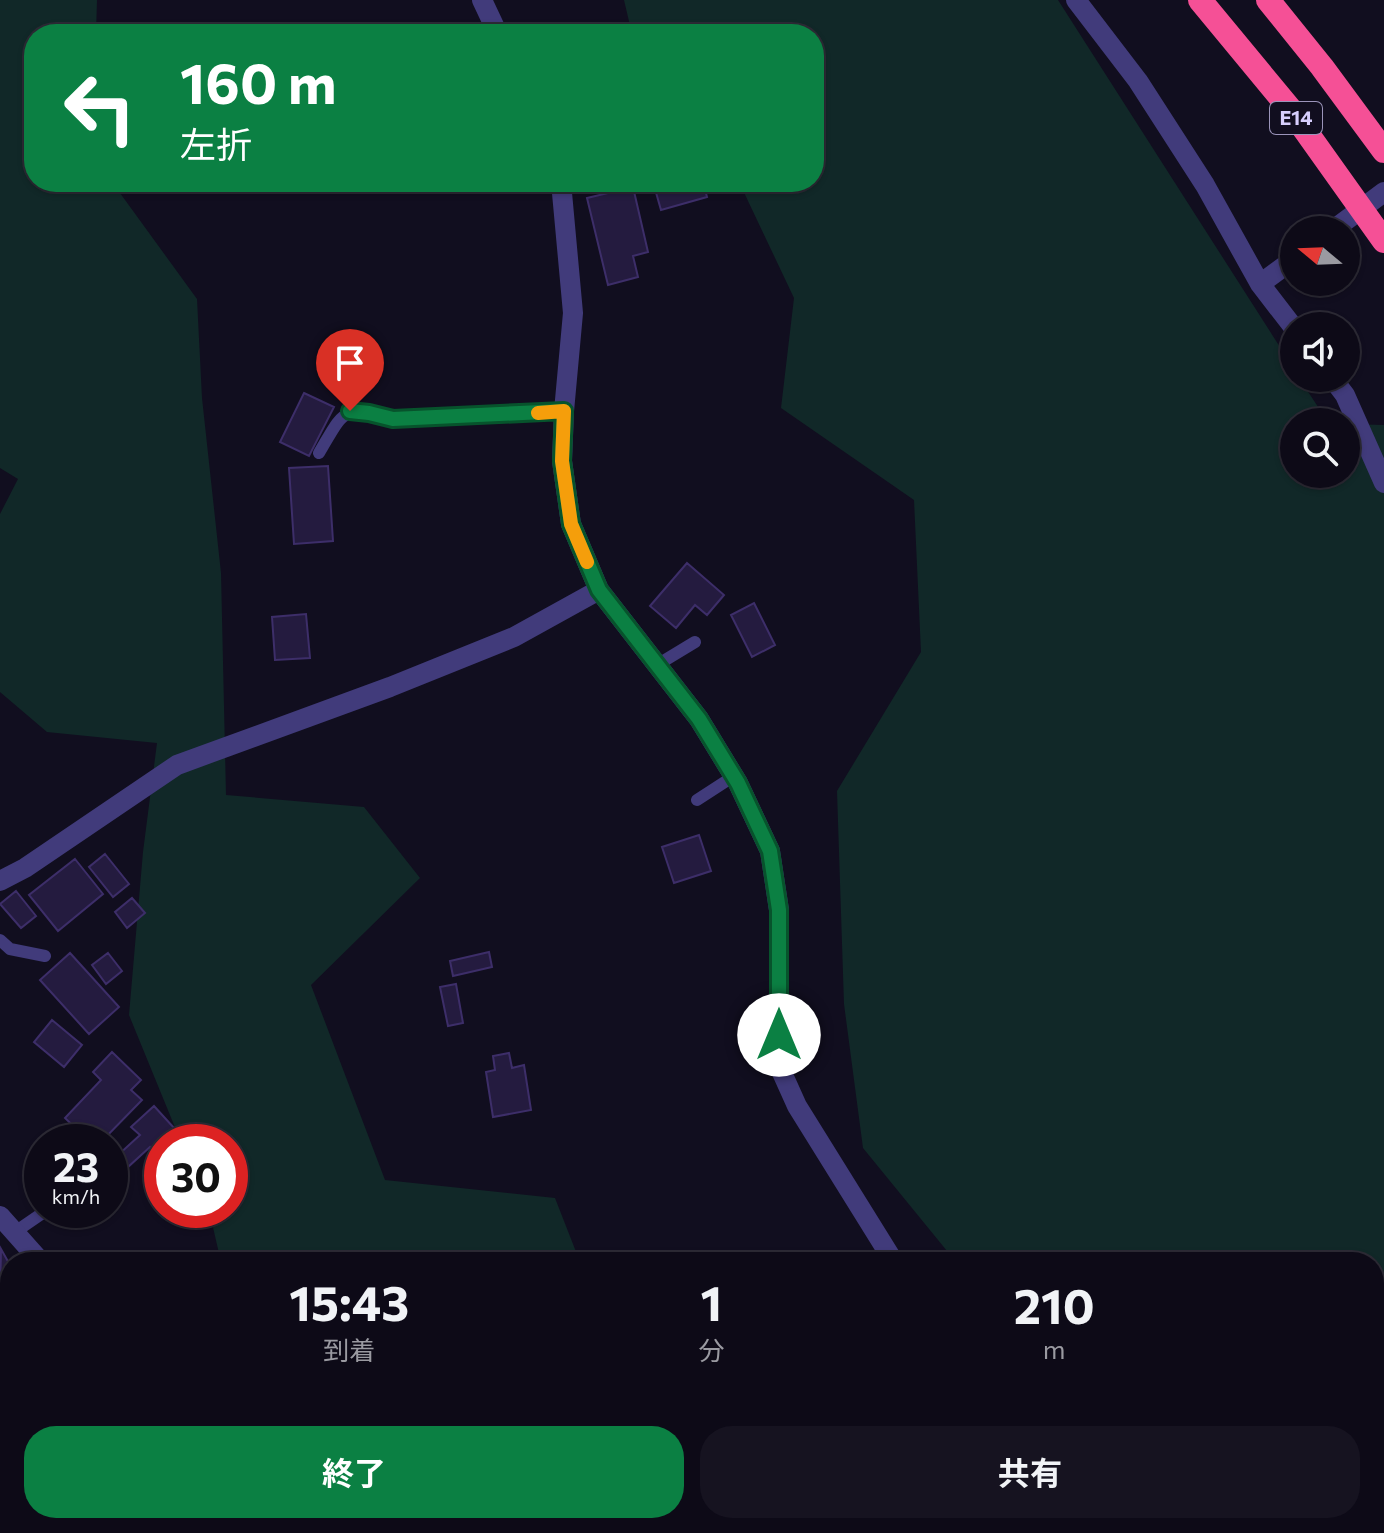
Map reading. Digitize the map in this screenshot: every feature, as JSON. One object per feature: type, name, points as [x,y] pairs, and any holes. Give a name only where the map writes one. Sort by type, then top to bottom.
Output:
[{"type":"highway","name":"E14","points":[[1200,0],[1290,109],[1384,241]]},
{"type":"highway","name":"E14","points":[[1268,0],[1384,151]]},
{"type":"street","points":[[482,0],[493,24]]},
{"type":"street","points":[[1076,0],[1138,81],[1205,185],[1260,284],[1282,312]]},
{"type":"street","points":[[562,192],[573,313],[562,461],[571,524],[599,590],[699,719],[734,776],[770,851],[779,910],[779,1066],[797,1106],[888,1252]]},
{"type":"street","points":[[1352,216],[1384,192]]},
{"type":"street","points":[[1260,284],[1280,269]]},
{"type":"street","points":[[1343,392],[1384,483]]},
{"type":"street","points":[[0,881],[25,868],[177,765],[390,687],[514,637],[599,590]]},
{"type":"street","points":[[0,1216],[32,1252]]},
{"type":"lane","points":[[319,453],[340,418],[350,411],[393,419],[564,411]]},
{"type":"lane","points":[[657,665],[695,642]]},
{"type":"lane","points":[[697,800],[734,776]]},
{"type":"lane","points":[[0,940],[10,949],[45,956]]},
{"type":"lane","points":[[15,1232],[24,1226]]},
{"type":"green space","points":[[0,0],[97,0],[96,24],[24,24],[24,192],[119,192],[197,299],[202,398],[221,573],[226,795],[364,807],[420,878],[311,985],[385,1180],[555,1198],[576,1252],[219,1252],[213,1228],[248,1228],[248,1124],[174,1124],[129,1015],[143,852],[157,743],[47,732],[0,692],[0,514],[18,479],[0,468]]},
{"type":"green space","points":[[624,0],[1058,0],[1280,347],[1280,392],[1308,392],[1319,408],[1280,408],[1280,488],[1360,488],[1360,424],[1384,425],[1384,1252],[948,1252],[863,1148],[844,1004],[837,791],[921,652],[914,500],[781,408],[794,298],[744,192],[824,192],[824,24],[630,24]]},
{"type":"building","points":[[612,192],[634,192],[648,252],[633,256],[638,277],[608,285],[587,198]]},
{"type":"building","points":[[656,192],[706,192],[707,197],[661,210]]},
{"type":"building","points":[[304,393],[334,407],[309,456],[280,442]]},
{"type":"building","points":[[328,466],[333,541],[294,544],[289,468]]},
{"type":"building","points":[[687,563],[724,595],[707,615],[695,605],[676,628],[650,606]]},
{"type":"building","points":[[754,603],[775,645],[752,657],[731,615]]},
{"type":"building","points":[[306,614],[310,658],[275,660],[272,617]]},
{"type":"building","points":[[699,835],[711,871],[674,883],[662,847]]},
{"type":"building","points":[[105,854],[129,884],[113,897],[89,867]]},
{"type":"building","points":[[75,859],[103,894],[58,931],[29,895]]},
{"type":"building","points":[[16,891],[36,916],[21,928],[0,904]]},
{"type":"building","points":[[132,898],[145,913],[127,928],[115,912]]},
{"type":"building","points":[[489,952],[492,967],[453,976],[450,961]]},
{"type":"building","points":[[70,953],[119,1007],[89,1034],[40,980]]},
{"type":"building","points":[[108,953],[122,971],[106,984],[92,965]]},
{"type":"building","points":[[456,984],[463,1023],[448,1026],[440,987]]},
{"type":"building","points":[[52,1020],[82,1045],[64,1067],[34,1042]]},
{"type":"building","points":[[112,1052],[141,1080],[131,1090],[142,1100],[119,1124],[71,1124],[65,1118],[101,1080],[93,1072]]},
{"type":"building","points":[[509,1053],[512,1068],[524,1065],[531,1110],[493,1117],[486,1072],[495,1070],[493,1056]]},
{"type":"building","points":[[154,1106],[170,1124],[144,1124],[144,1152],[128,1167],[128,1146],[140,1135],[131,1127]]},
{"type":"slow traffic","points":[[538,413],[564,411],[562,461],[571,524],[587,562]]},
{"type":"route","points":[[350,411],[393,419],[564,411],[562,461],[571,524],[599,590],[699,719],[738,783],[770,851],[779,910],[779,1035]]}]
